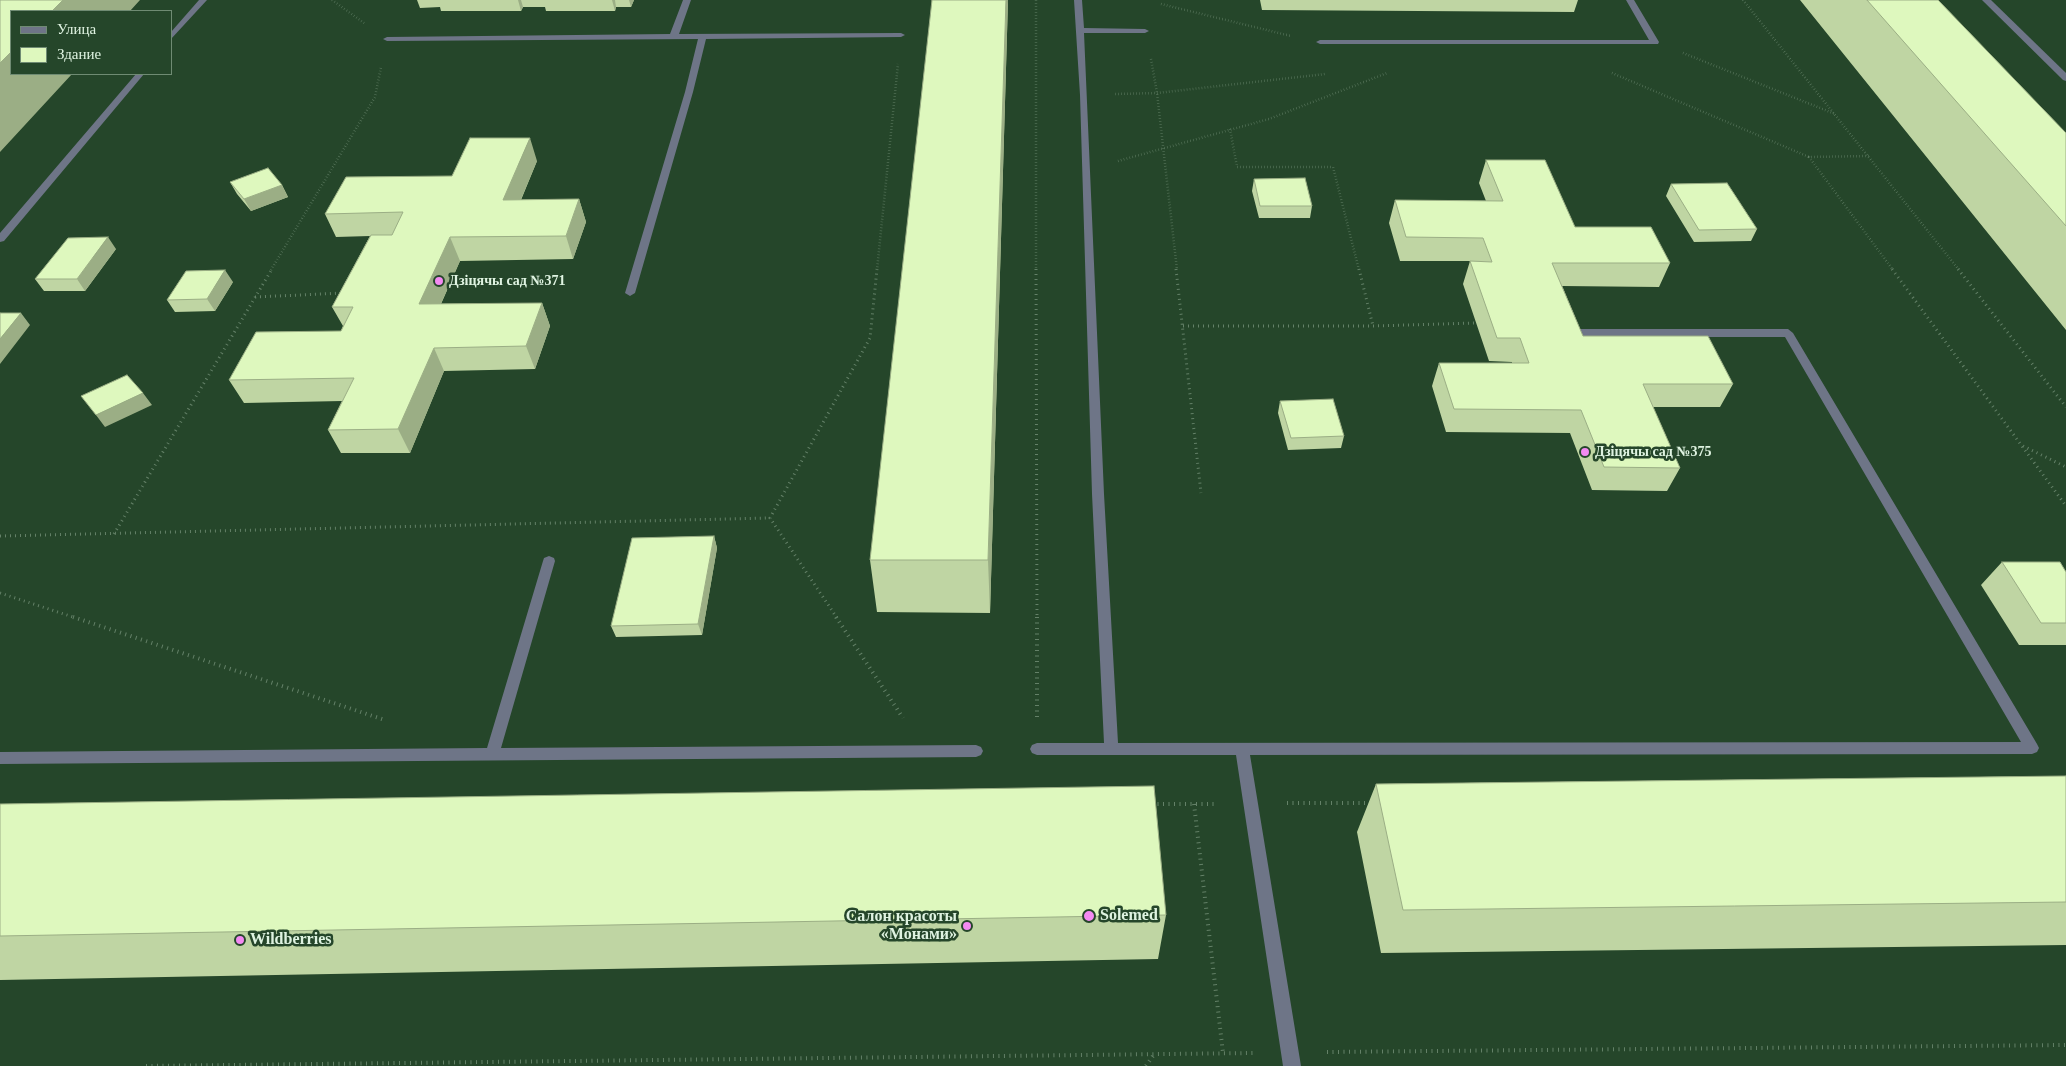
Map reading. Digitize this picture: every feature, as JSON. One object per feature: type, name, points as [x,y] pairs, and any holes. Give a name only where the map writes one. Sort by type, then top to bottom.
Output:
[{"type":"street","points":[[172,36],[203,0]]},
{"type":"street","points":[[673,38],[687,0]]},
{"type":"street","points":[[1078,0],[1084,95],[1098,494],[1112,749]]},
{"type":"street","points":[[1630,0],[1655,42]]},
{"type":"street","points":[[1986,0],[2066,78]]},
{"type":"street","points":[[1080,30],[1145,30]]},
{"type":"street","points":[[387,39],[901,35]]},
{"type":"street","points":[[630,293],[689,92],[702,38]]},
{"type":"street","points":[[1320,42],[1655,42]]},
{"type":"street","points":[[0,239],[139,75]]},
{"type":"street","points":[[1037,750],[2032,748],[1788,333],[1572,333]]},
{"type":"street","points":[[492,756],[549,561]]},
{"type":"street","points":[[1242,749],[1291,1059]]},
{"type":"street","points":[[0,758],[492,756],[976,751]]},
{"type":"path","points":[[1036,0],[1037,750]]},
{"type":"path","points":[[1743,0],[1837,115],[2066,407]]},
{"type":"path","points":[[1153,2],[1320,42]]},
{"type":"path","points":[[1145,30],[1158,94],[1201,492]]},
{"type":"path","points":[[770,518],[870,338],[901,35]]},
{"type":"path","points":[[1655,42],[1837,115]]},
{"type":"path","points":[[1086,170],[1269,119],[1393,71]]},
{"type":"path","points":[[1610,72],[1809,157],[1869,156]]},
{"type":"path","points":[[1084,95],[1158,94],[1332,73]]},
{"type":"path","points":[[114,534],[375,97]]},
{"type":"path","points":[[1230,129],[1237,167],[1334,167],[1373,326]]},
{"type":"path","points":[[1809,157],[2066,506]]},
{"type":"path","points":[[255,297],[345,293]]},
{"type":"path","points":[[1183,326],[1373,326],[1476,323]]},
{"type":"path","points":[[2022,445],[2066,467]]},
{"type":"path","points":[[0,536],[770,518]]},
{"type":"path","points":[[770,518],[925,752]]},
{"type":"path","points":[[0,593],[388,721]]},
{"type":"path","points":[[1145,804],[1380,803]]},
{"type":"path","points":[[1194,804],[1223,1053]]},
{"type":"path","points":[[146,1066],[1155,1053],[1223,1053],[1291,1059],[2066,1045]]},
{"type":"path","points":[[1146,1066],[1155,1053]]},
{"type":"building","points":[[0,0],[63,0],[53,10],[10,10],[10,53],[0,63]]},
{"type":"building","points":[[932,0],[1006,0],[988,560],[870,560]]},
{"type":"building","points":[[1867,0],[1938,0],[2066,133],[2066,226]]},
{"type":"building","points":[[470,138],[530,138],[503,200],[579,199],[566,236],[450,237],[419,304],[542,303],[526,346],[434,348],[398,429],[328,430],[354,378],[229,380],[256,332],[341,331],[353,307],[332,307],[371,235],[392,235],[403,212],[325,214],[346,177],[452,176]]},
{"type":"building","points":[[1486,160],[1545,160],[1575,227],[1651,227],[1670,263],[1552,263],[1583,336],[1708,336],[1733,384],[1643,384],[1680,468],[1604,467],[1581,410],[1454,409],[1439,363],[1529,363],[1520,338],[1497,338],[1470,261],[1492,262],[1483,238],[1406,237],[1395,200],[1503,201]]},
{"type":"building","points":[[268,168],[282,185],[244,199],[230,182]]},
{"type":"building","points":[[1305,178],[1312,206],[1260,206],[1254,179]]},
{"type":"building","points":[[1727,183],[1757,229],[1699,230],[1671,184]]},
{"type":"building","points":[[108,237],[77,279],[35,279],[68,238]]},
{"type":"building","points":[[225,270],[207,299],[167,300],[186,271]]},
{"type":"building","points":[[0,313],[21,313],[0,339]]},
{"type":"building","points":[[127,375],[143,393],[96,415],[81,396]]},
{"type":"building","points":[[1333,399],[1344,436],[1291,438],[1280,401]]},
{"type":"building","points":[[714,536],[698,624],[611,626],[632,538]]},
{"type":"building","points":[[2002,562],[2060,562],[2066,572],[2066,623],[2041,623]]},
{"type":"building","points":[[2066,776],[2066,902],[1403,910],[1376,784]]},
{"type":"building","points":[[1154,786],[1166,915],[0,936],[0,804]]},
{"type":"place","name":"Дзіцячы сад №371","points":[[439,281]]},
{"type":"place","name":"Дзіцячы сад №375","points":[[1585,452]]},
{"type":"place","name":"Solemed","points":[[1089,916]]},
{"type":"place","name":"Салон красоты «Монами»","points":[[967,926]]},
{"type":"place","name":"Wildberries","points":[[240,940]]}]
